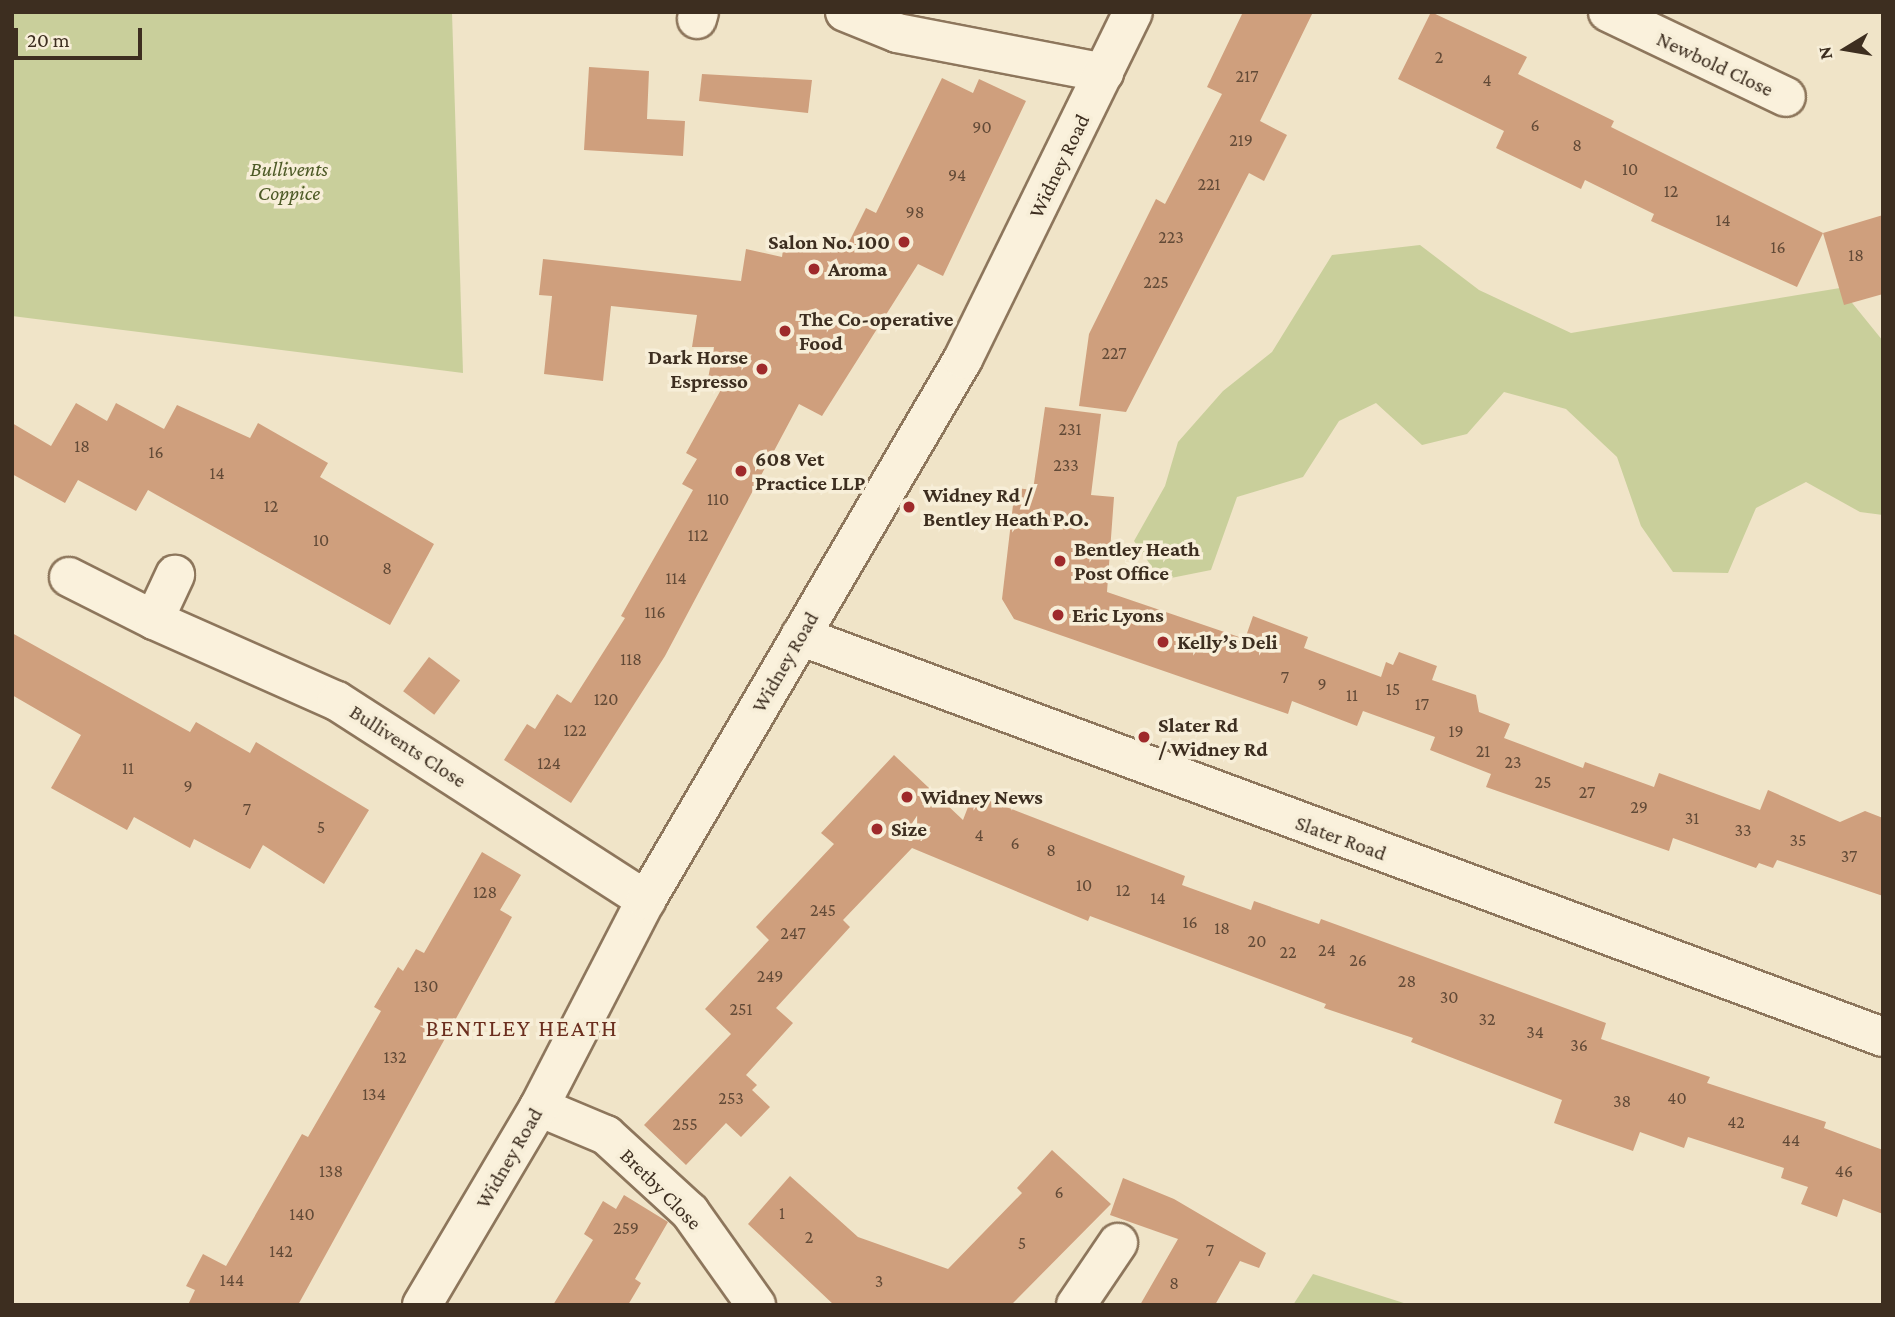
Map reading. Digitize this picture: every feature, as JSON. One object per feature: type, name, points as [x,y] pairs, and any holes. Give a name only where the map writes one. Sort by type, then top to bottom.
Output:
[{"type":"street","points":[[845,12],[897,33],[1104,73]]},
{"type":"street","name":"Widney Road","points":[[422,1305],[539,1107],[646,900],[963,359],[1133,12]]},
{"type":"street","name":"Newbold Close","points":[[1608,12],[1786,97]]},
{"type":"street","points":[[154,620],[175,575]]},
{"type":"street","name":"Bullivents Close","points":[[69,577],[154,620],[337,701],[646,900]]},
{"type":"street","name":"Slater Road","points":[[800,636],[1883,1037]]},
{"type":"street","name":"Bretby Close","points":[[539,1107],[606,1135],[616,1143],[690,1212],[756,1305]]},
{"type":"street","points":[[1076,1305],[1118,1243]]},
{"type":"green space","name":"Bullivents Coppice","points":[[12,12],[452,12],[463,373],[12,316]]},
{"type":"green space","points":[[1420,245],[1479,290],[1571,333],[1840,288],[1883,341],[1883,515],[1860,512],[1806,482],[1756,508],[1728,573],[1673,572],[1641,526],[1617,457],[1566,409],[1504,392],[1467,434],[1422,445],[1376,403],[1339,421],[1303,477],[1237,497],[1211,570],[1161,580],[1134,541],[1165,486],[1178,442],[1223,391],[1272,352],[1332,255]]},
{"type":"green space","points":[[1313,1274],[1410,1305],[1293,1305]]},
{"type":"building","points":[[1243,12],[1313,12],[1260,121],[1287,135],[1264,181],[1249,173],[1126,412],[1079,406],[1089,334],[1156,199],[1165,204],[1222,94],[1207,87]]},
{"type":"building","points":[[1431,12],[1527,57],[1518,74],[1614,121],[1611,127],[1823,233],[1797,287],[1651,221],[1654,214],[1585,180],[1581,189],[1496,148],[1504,131],[1398,79]]},
{"type":"building","points":[[589,67],[649,71],[647,119],[685,121],[683,156],[584,150]]},
{"type":"building","points":[[702,74],[812,80],[808,113],[699,101]]},
{"type":"building","points":[[942,78],[973,93],[979,79],[1026,101],[943,276],[918,264],[822,416],[799,404],[665,656],[571,803],[504,760],[527,724],[535,729],[557,694],[571,703],[625,618],[621,616],[693,490],[682,484],[697,459],[686,453],[723,386],[707,384],[714,347],[692,347],[697,315],[611,306],[603,381],[544,374],[552,296],[539,295],[543,259],[741,281],[746,249],[782,257],[784,243],[844,252],[866,208],[876,213]]},
{"type":"building","points":[[1883,215],[1883,294],[1844,305],[1823,233]]},
{"type":"building","points":[[76,403],[107,421],[116,403],[164,429],[177,405],[250,438],[258,423],[328,463],[320,477],[434,544],[390,625],[148,490],[136,511],[78,480],[65,503],[12,474],[12,423],[51,446]]},
{"type":"building","points":[[1045,407],[1101,414],[1091,495],[1114,497],[1107,592],[1245,639],[1253,616],[1308,637],[1304,648],[1381,677],[1386,662],[1393,665],[1399,652],[1437,666],[1432,680],[1476,695],[1479,712],[1510,724],[1504,738],[1583,768],[1585,762],[1654,787],[1659,773],[1760,810],[1768,790],[1840,822],[1865,811],[1883,818],[1883,896],[1777,860],[1773,868],[1759,863],[1756,868],[1673,838],[1669,851],[1486,787],[1491,774],[1430,750],[1435,737],[1363,711],[1357,726],[1292,701],[1288,714],[1014,619],[1002,599],[1015,488],[1033,490]]},
{"type":"building","points":[[12,633],[190,732],[196,722],[250,753],[256,742],[369,810],[324,884],[263,845],[250,869],[194,839],[190,848],[134,817],[127,830],[51,788],[81,735],[12,695]]},
{"type":"building","points":[[429,657],[460,680],[434,715],[403,691]]},
{"type":"building","points":[[894,755],[963,820],[973,794],[1185,876],[1182,885],[1251,910],[1254,901],[1319,924],[1321,919],[1606,1023],[1601,1039],[1710,1077],[1707,1083],[1826,1122],[1824,1128],[1883,1150],[1883,1214],[1843,1199],[1837,1217],[1801,1204],[1808,1187],[1781,1178],[1784,1168],[1688,1137],[1684,1148],[1640,1132],[1633,1151],[1554,1123],[1562,1100],[1411,1042],[1413,1038],[1324,1008],[1326,1004],[1090,916],[1088,921],[912,848],[843,920],[850,927],[776,1008],[793,1023],[746,1075],[757,1085],[752,1090],[770,1107],[741,1137],[726,1123],[686,1165],[644,1125],[731,1034],[705,1009],[769,940],[756,927],[834,844],[821,833]]},
{"type":"building","points":[[482,852],[521,875],[500,910],[512,917],[298,1305],[188,1305],[195,1290],[186,1286],[203,1254],[226,1266],[302,1134],[308,1137],[381,1011],[374,1007],[398,967],[403,971],[416,949],[424,953]]},
{"type":"building","points":[[1052,1150],[1111,1204],[1011,1305],[834,1305],[748,1224],[790,1176],[858,1237],[948,1269],[1022,1193],[1017,1188]]},
{"type":"building","points":[[1123,1178],[1174,1199],[1266,1253],[1259,1268],[1240,1261],[1215,1305],[1140,1305],[1178,1239],[1110,1215]]},
{"type":"building","points":[[624,1195],[668,1222],[635,1279],[641,1283],[628,1305],[553,1305],[593,1240],[584,1234],[603,1201],[616,1209]]},
{"type":"place","name":"Salon No. 100","points":[[904,242]]},
{"type":"place","name":"Aroma","points":[[814,269]]},
{"type":"place","name":"The Co-operative Food","points":[[785,331]]},
{"type":"place","name":"Dark Horse Espresso","points":[[762,369]]},
{"type":"place","name":"608 Vet Practice LLP","points":[[741,471]]},
{"type":"place","name":"Widney Rd / Bentley Heath P.O.","points":[[909,507]]},
{"type":"place","name":"Bentley Heath Post Office","points":[[1060,561]]},
{"type":"place","name":"Eric Lyons","points":[[1058,615]]},
{"type":"place","name":"Kelly’s Deli","points":[[1163,642]]},
{"type":"place","name":"Slater Rd / Widney Rd","points":[[1144,737]]},
{"type":"place","name":"Widney News","points":[[907,797]]},
{"type":"place","name":"Size","points":[[877,829]]},
{"type":"district","name":"BENTLEY HEATH","points":[[522,1028]]}]
